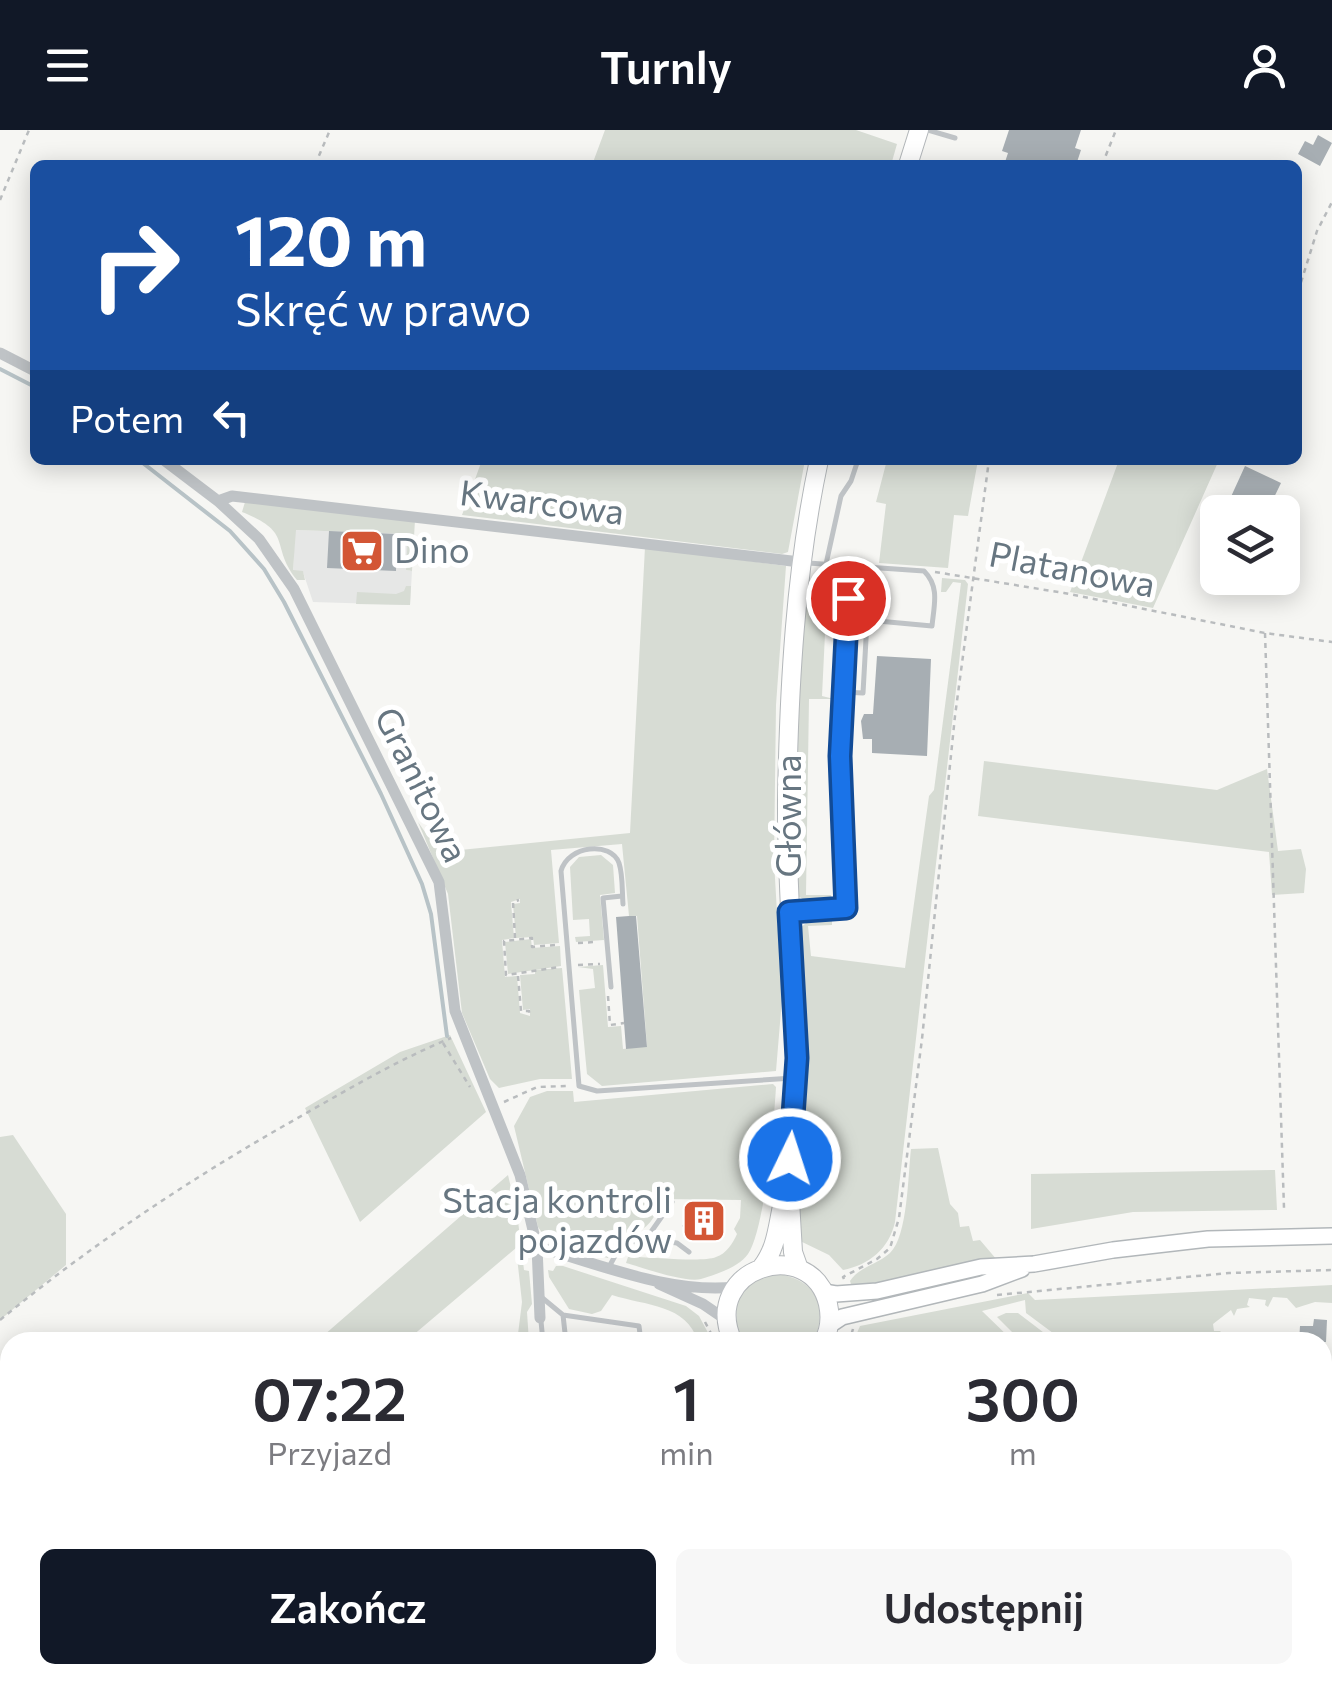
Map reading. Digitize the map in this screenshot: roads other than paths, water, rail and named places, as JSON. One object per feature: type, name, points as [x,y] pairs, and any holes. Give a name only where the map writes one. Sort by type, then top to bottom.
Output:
[{"type":"main road","points":[[910,160],[919,130]]},
{"type":"main road","name":"Główna","points":[[800,1269],[792,1252],[789,1174],[796,1014],[789,912],[788,777],[800,562],[818,465]]},
{"type":"main road","name":"Główna","points":[[761,1268],[773,1249],[789,1174]]},
{"type":"main road","points":[[729,1332],[725,1320],[735,1287],[761,1268],[780,1265],[800,1269],[824,1292],[836,1294],[878,1290],[981,1267],[1034,1264],[1113,1250],[1208,1239],[1332,1236]]},
{"type":"main road","points":[[828,1332],[842,1317],[982,1284],[1034,1264]]},
{"type":"main road","points":[[824,1292],[826,1332]]},
{"type":"street","points":[[0,353],[30,369]]},
{"type":"street","name":"Granitowa","points":[[171,465],[259,539],[294,589],[439,882],[455,1011],[520,1175],[538,1247],[540,1318]]},
{"type":"street","name":"Kwarcowa","points":[[218,501],[232,496],[800,562]]},
{"type":"street","points":[[538,1247],[646,1278],[703,1304],[725,1320]]},
{"type":"street","points":[[646,1278],[735,1287]]},
{"type":"lane","points":[[928,130],[955,138]]},
{"type":"lane","points":[[826,564],[840,496],[856,465]]},
{"type":"lane","points":[[800,562],[924,572],[933,580],[936,591],[932,626],[867,620]]},
{"type":"lane","points":[[789,912],[846,908],[840,756],[849,566]]},
{"type":"lane","points":[[843,692],[863,693],[868,585],[861,567]]},
{"type":"lane","points":[[623,904],[619,863],[613,854],[602,849],[573,852],[564,859],[561,872],[579,1086],[597,1092],[796,1078]]},
{"type":"lane","points":[[611,987],[604,898],[622,896]]},
{"type":"lane","points":[[646,1239],[672,1202]]},
{"type":"lane","points":[[609,1266],[622,1243],[646,1239],[677,1243],[689,1252]]},
{"type":"lane","points":[[538,1294],[562,1316],[640,1326],[640,1332]]},
{"type":"lane","points":[[562,1316],[564,1332]]},
{"type":"lane","name":"Granitowa","points":[[540,1318],[542,1332]]},
{"type":"waterway","points":[[0,369],[30,384]]},
{"type":"waterway","points":[[145,465],[230,531],[264,569],[284,602],[422,884],[431,914],[447,1036]]},
{"type":"place","name":"Dino","points":[[362,551]]},
{"type":"place","name":"Stacja kontroli pojazdów","points":[[704,1221]]}]
